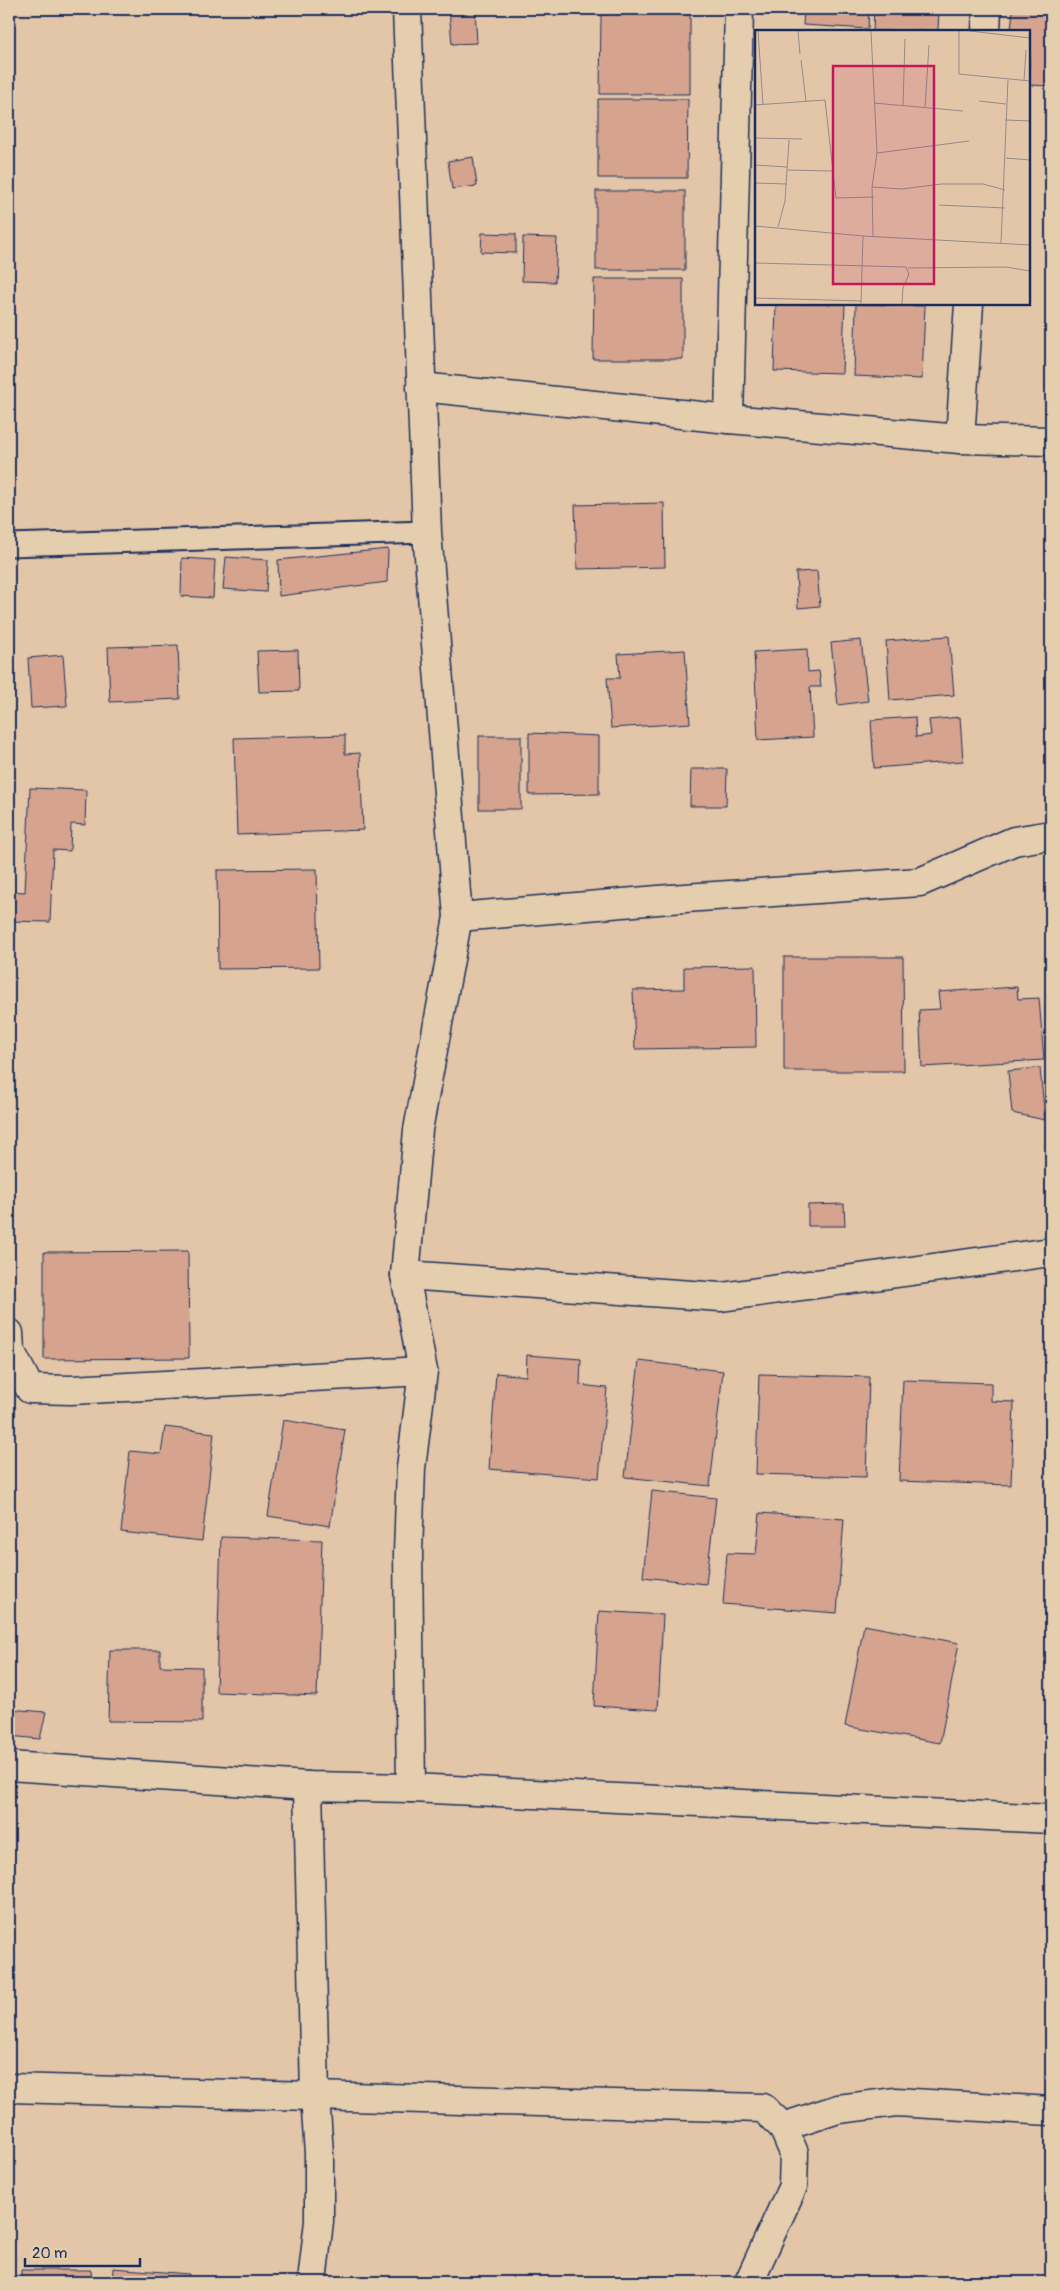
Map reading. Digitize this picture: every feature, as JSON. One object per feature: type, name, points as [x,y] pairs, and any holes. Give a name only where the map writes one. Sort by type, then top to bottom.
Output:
[{"type":"street","points":[[408,9],[427,532],[458,917],[418,1130],[405,1275],[423,1371],[411,1468],[408,1553],[411,1625],[411,1788]]},
{"type":"street","points":[[729,419],[739,9]]},
{"type":"street","points":[[986,30],[988,9]]},
{"type":"street","points":[[960,439],[969,305]]},
{"type":"street","points":[[421,387],[729,419],[960,439],[1051,441]]},
{"type":"street","points":[[458,917],[670,899],[920,882],[1014,841],[1051,835]]},
{"type":"street","points":[[405,1275],[721,1297],[1051,1252]]},
{"type":"street","points":[[9,1333],[10,1350],[30,1389],[71,1390],[423,1371]]},
{"type":"street","points":[[9,1766],[308,1786],[411,1788],[1051,1820]]},
{"type":"street","points":[[308,1786],[315,2096],[319,2154],[319,2221],[312,2282]]},
{"type":"street","points":[[9,2088],[763,2108],[783,2127],[794,2153],[793,2186],[749,2282]]},
{"type":"street","points":[[783,2127],[838,2109],[896,2102],[1051,2111]]},
{"type":"lane","points":[[9,546],[427,532]]},
{"type":"building","points":[[449,9],[475,9],[477,43],[452,44]]},
{"type":"building","points":[[804,9],[869,9],[868,29],[803,25]]},
{"type":"building","points":[[874,9],[939,9],[938,30],[873,30]]},
{"type":"building","points":[[1013,9],[1051,9],[1051,86],[1030,85],[1030,30],[1011,30]]},
{"type":"building","points":[[601,14],[690,14],[690,94],[600,94]]},
{"type":"building","points":[[598,99],[688,99],[687,178],[598,178]]},
{"type":"building","points":[[473,157],[477,186],[452,189],[448,161]]},
{"type":"building","points":[[596,191],[685,191],[685,270],[596,270]]},
{"type":"building","points":[[482,233],[516,234],[516,253],[481,252]]},
{"type":"building","points":[[523,237],[557,238],[555,282],[522,281]]},
{"type":"building","points":[[594,279],[683,279],[683,359],[593,359]]},
{"type":"building","points":[[776,305],[845,305],[842,373],[774,371]]},
{"type":"building","points":[[856,305],[925,306],[922,379],[854,376]]},
{"type":"building","points":[[664,503],[665,567],[577,569],[575,505]]},
{"type":"building","points":[[388,549],[387,582],[279,596],[278,560]]},
{"type":"building","points":[[226,557],[268,560],[266,592],[223,589]]},
{"type":"building","points":[[182,558],[215,560],[213,598],[181,596]]},
{"type":"building","points":[[817,571],[820,606],[798,608],[796,572]]},
{"type":"building","points":[[949,636],[954,695],[890,700],[886,641]]},
{"type":"building","points":[[861,640],[868,701],[838,705],[831,643]]},
{"type":"building","points":[[178,645],[180,699],[110,702],[108,647]]},
{"type":"building","points":[[807,649],[808,672],[819,671],[821,687],[810,687],[813,737],[758,740],[754,652]]},
{"type":"building","points":[[298,650],[299,691],[259,692],[257,651]]},
{"type":"building","points":[[685,650],[690,723],[611,728],[607,678],[620,678],[618,654]]},
{"type":"building","points":[[63,655],[67,706],[31,708],[28,658]]},
{"type":"building","points":[[915,717],[916,737],[931,735],[929,720],[960,717],[963,761],[874,768],[871,720]]},
{"type":"building","points":[[529,733],[599,736],[599,794],[529,795]]},
{"type":"building","points":[[345,735],[345,754],[360,753],[363,830],[237,835],[234,738]]},
{"type":"building","points":[[479,736],[521,736],[521,809],[479,809]]},
{"type":"building","points":[[691,769],[727,769],[726,806],[690,806]]},
{"type":"building","points":[[30,788],[86,790],[85,825],[71,824],[70,851],[53,850],[50,922],[9,921],[9,891],[25,892]]},
{"type":"building","points":[[317,869],[319,968],[218,969],[217,870]]},
{"type":"building","points":[[784,957],[903,957],[904,1071],[784,1071]]},
{"type":"building","points":[[755,966],[756,1047],[635,1049],[633,990],[684,989],[684,967]]},
{"type":"building","points":[[1017,987],[1018,999],[1039,998],[1044,1060],[922,1067],[919,1010],[940,1009],[938,992]]},
{"type":"building","points":[[1040,1068],[1045,1120],[1012,1113],[1008,1071]]},
{"type":"building","points":[[844,1204],[845,1226],[808,1226],[808,1205]]},
{"type":"building","points":[[188,1251],[189,1358],[44,1359],[44,1252]]},
{"type":"building","points":[[527,1355],[581,1359],[580,1385],[607,1388],[599,1478],[489,1469],[496,1373],[526,1376]]},
{"type":"building","points":[[639,1361],[723,1371],[710,1486],[625,1477]]},
{"type":"building","points":[[759,1374],[869,1377],[866,1477],[756,1474]]},
{"type":"building","points":[[903,1380],[991,1383],[991,1401],[1014,1402],[1011,1485],[899,1481]]},
{"type":"building","points":[[283,1420],[345,1430],[330,1526],[268,1516]]},
{"type":"building","points":[[165,1427],[214,1433],[202,1541],[121,1532],[130,1451],[161,1454]]},
{"type":"building","points":[[652,1491],[716,1498],[706,1584],[643,1577]]},
{"type":"building","points":[[760,1513],[844,1519],[837,1613],[723,1604],[727,1553],[756,1554]]},
{"type":"building","points":[[221,1537],[322,1540],[317,1696],[216,1692]]},
{"type":"building","points":[[599,1611],[663,1615],[658,1710],[594,1706]]},
{"type":"building","points":[[864,1625],[959,1643],[940,1743],[845,1726]]},
{"type":"building","points":[[110,1650],[160,1650],[160,1666],[202,1667],[202,1722],[108,1721]]},
{"type":"building","points":[[9,1709],[46,1712],[40,1739],[9,1736]]},
{"type":"building","points":[[113,2268],[189,2274],[188,2282],[112,2282]]},
{"type":"building","points":[[21,2270],[91,2270],[92,2282],[21,2282]]}]
